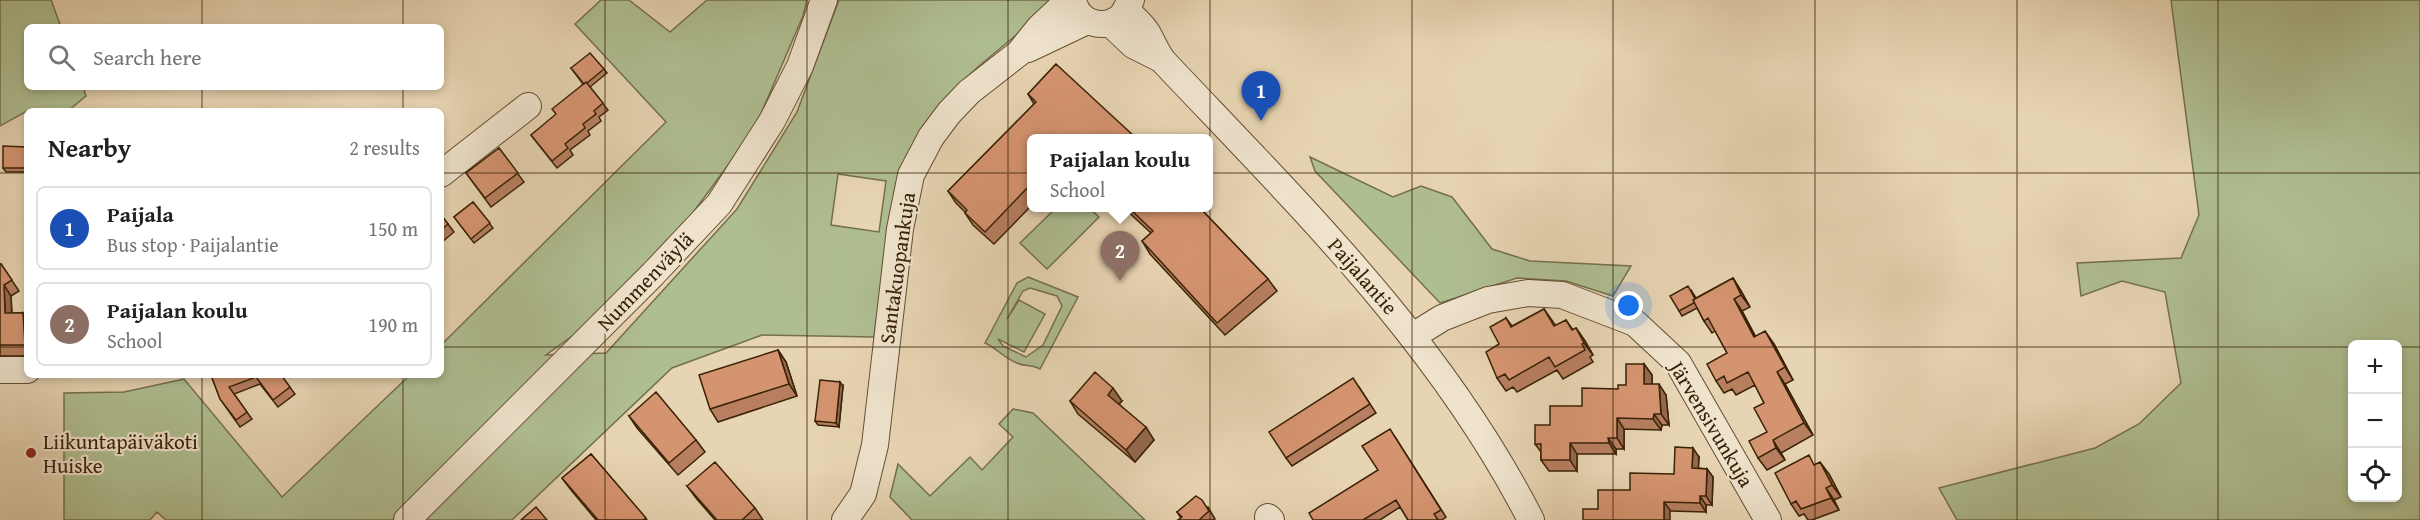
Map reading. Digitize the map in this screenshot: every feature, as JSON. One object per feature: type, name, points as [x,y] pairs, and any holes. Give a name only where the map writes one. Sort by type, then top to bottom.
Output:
[{"type":"street","name":"Nummenväylä","points":[[407,520],[653,274],[719,204],[772,121],[800,66],[824,0]]},
{"type":"street","name":"Santakuopankuja","points":[[1019,53],[1039,28],[1069,0]]},
{"type":"street","name":"Santakuopankuja","points":[[845,520],[862,494],[875,445],[900,229],[911,175],[931,137],[969,92],[1019,53],[1106,11]]},
{"type":"street","name":"Paijalantie","points":[[1106,11],[1147,32],[1161,59],[1314,221],[1413,336],[1488,444],[1531,520]]},
{"type":"street","points":[[444,172],[528,106]]},
{"type":"street","name":"Järvensivunkuja","points":[[1413,336],[1442,318],[1488,300],[1528,294],[1562,295],[1635,323],[1678,363],[1768,520]]},
{"type":"street","points":[[0,370],[24,369]]},
{"type":"green space","points":[[0,0],[51,0],[60,24],[24,24],[24,90],[84,90],[86,96],[71,108],[24,108],[24,113],[0,126]]},
{"type":"green space","points":[[601,0],[629,0],[670,32],[707,0],[807,0],[803,16],[754,130],[686,222],[589,324],[546,355],[606,353],[737,209],[797,112],[839,0],[1052,0],[1045,11],[950,93],[888,232],[874,337],[762,335],[672,368],[512,520],[166,520],[157,512],[150,520],[64,520],[64,393],[124,392],[184,379],[282,497],[407,378],[444,378],[444,342],[666,122],[575,24]],"holes":[[[838,174],[886,181],[879,232],[831,225]]]},
{"type":"green space","points":[[2171,0],[2420,0],[2420,520],[1957,520],[1939,488],[2095,448],[2139,424],[2181,383],[2165,292],[2122,281],[2081,296],[2077,263],[2181,258],[2199,215]]},
{"type":"green space","points":[[1310,157],[1393,197],[1421,186],[1452,197],[1492,249],[1530,261],[1631,266],[1613,296],[1566,281],[1517,278],[1440,303],[1315,171]]},
{"type":"green space","points":[[1052,212],[1093,212],[1099,217],[1047,269],[1020,243]]},
{"type":"green space","points":[[1028,277],[1078,297],[1040,369],[1012,361],[985,343],[1017,283]],"holes":[[[1030,288],[1057,296],[1062,306],[1043,345],[1026,357],[1003,346],[998,339],[1024,352],[1045,314],[1019,300],[1007,319],[1023,291]]]},
{"type":"green space","points":[[1013,409],[1033,413],[1145,520],[912,520],[890,497],[898,464],[930,496],[970,457],[982,470],[1013,437],[999,424]]},
{"type":"building","points":[[590,53],[604,69],[584,84],[571,68]]},
{"type":"building","points":[[1056,64],[1132,134],[1027,134],[1027,188],[985,232],[965,213],[967,210],[948,191],[1036,102],[1028,94]]},
{"type":"building","points":[[586,82],[603,103],[594,111],[596,114],[583,124],[585,128],[565,144],[568,148],[552,161],[531,135],[556,114],[552,109]]},
{"type":"building","points":[[3,146],[24,147],[24,168],[3,168]]},
{"type":"building","points":[[499,148],[518,173],[485,198],[466,173]]},
{"type":"building","points":[[473,202],[490,223],[471,239],[454,217]]},
{"type":"building","points":[[1133,212],[1204,212],[1268,279],[1217,323],[1142,241],[1153,231]]},
{"type":"building","points":[[0,265],[12,280],[4,285],[5,313],[23,313],[24,345],[0,345]]},
{"type":"building","points":[[1733,278],[1741,295],[1734,299],[1754,337],[1765,331],[1785,367],[1777,372],[1804,423],[1773,440],[1776,448],[1758,458],[1749,441],[1767,432],[1754,408],[1764,403],[1748,372],[1727,383],[1724,376],[1716,381],[1707,364],[1727,353],[1708,318],[1704,321],[1693,300]]},
{"type":"building","points":[[1688,286],[1695,299],[1694,303],[1679,311],[1670,296]]},
{"type":"building","points":[[1544,309],[1554,326],[1566,320],[1572,330],[1576,328],[1585,350],[1555,367],[1549,357],[1509,380],[1505,374],[1497,378],[1486,352],[1499,344],[1490,327],[1506,318],[1511,327]]},
{"type":"building","points":[[778,350],[789,384],[710,409],[699,375]]},
{"type":"building","points":[[1626,364],[1644,364],[1644,384],[1659,384],[1661,414],[1654,414],[1653,419],[1617,418],[1617,438],[1608,438],[1609,443],[1570,443],[1570,460],[1541,460],[1541,444],[1535,444],[1535,425],[1550,425],[1550,406],[1582,406],[1582,388],[1618,389],[1618,385],[1626,385]]},
{"type":"building","points":[[1095,372],[1113,388],[1108,395],[1146,427],[1126,450],[1070,401]]},
{"type":"building","points":[[212,378],[253,378],[229,387],[247,412],[236,420],[220,399]]},
{"type":"building","points":[[257,378],[283,378],[290,387],[273,400]]},
{"type":"building","points":[[1353,378],[1370,404],[1286,458],[1269,432]]},
{"type":"building","points":[[820,380],[840,382],[836,423],[815,421]]},
{"type":"building","points":[[656,392],[696,440],[669,463],[629,416]]},
{"type":"building","points":[[1390,429],[1441,510],[1434,514],[1438,520],[1408,520],[1396,500],[1363,520],[1313,520],[1309,513],[1378,470],[1362,446]]},
{"type":"building","points":[[1675,447],[1693,448],[1692,468],[1707,469],[1706,496],[1700,496],[1700,503],[1664,502],[1664,520],[1583,520],[1583,509],[1598,509],[1598,490],[1630,490],[1630,473],[1674,474]]},
{"type":"building","points":[[591,454],[646,518],[643,520],[598,520],[562,478]]},
{"type":"building","points":[[1809,455],[1814,465],[1820,462],[1832,485],[1826,488],[1831,498],[1801,509],[1796,501],[1791,504],[1775,473]]},
{"type":"building","points":[[715,462],[755,508],[742,520],[717,520],[687,486]]},
{"type":"building","points":[[1196,496],[1202,500],[1209,511],[1199,520],[1178,520],[1182,517],[1177,512]]},
{"type":"building","points":[[536,507],[547,520],[521,520]]},
{"type":"place","name":"Paijala","points":[[1261,121]]},
{"type":"place","name":"Paijalan koulu","points":[[1120,281]]},
{"type":"place","name":"Liikuntapäiväkoti Huiske","points":[[31,453]]}]
